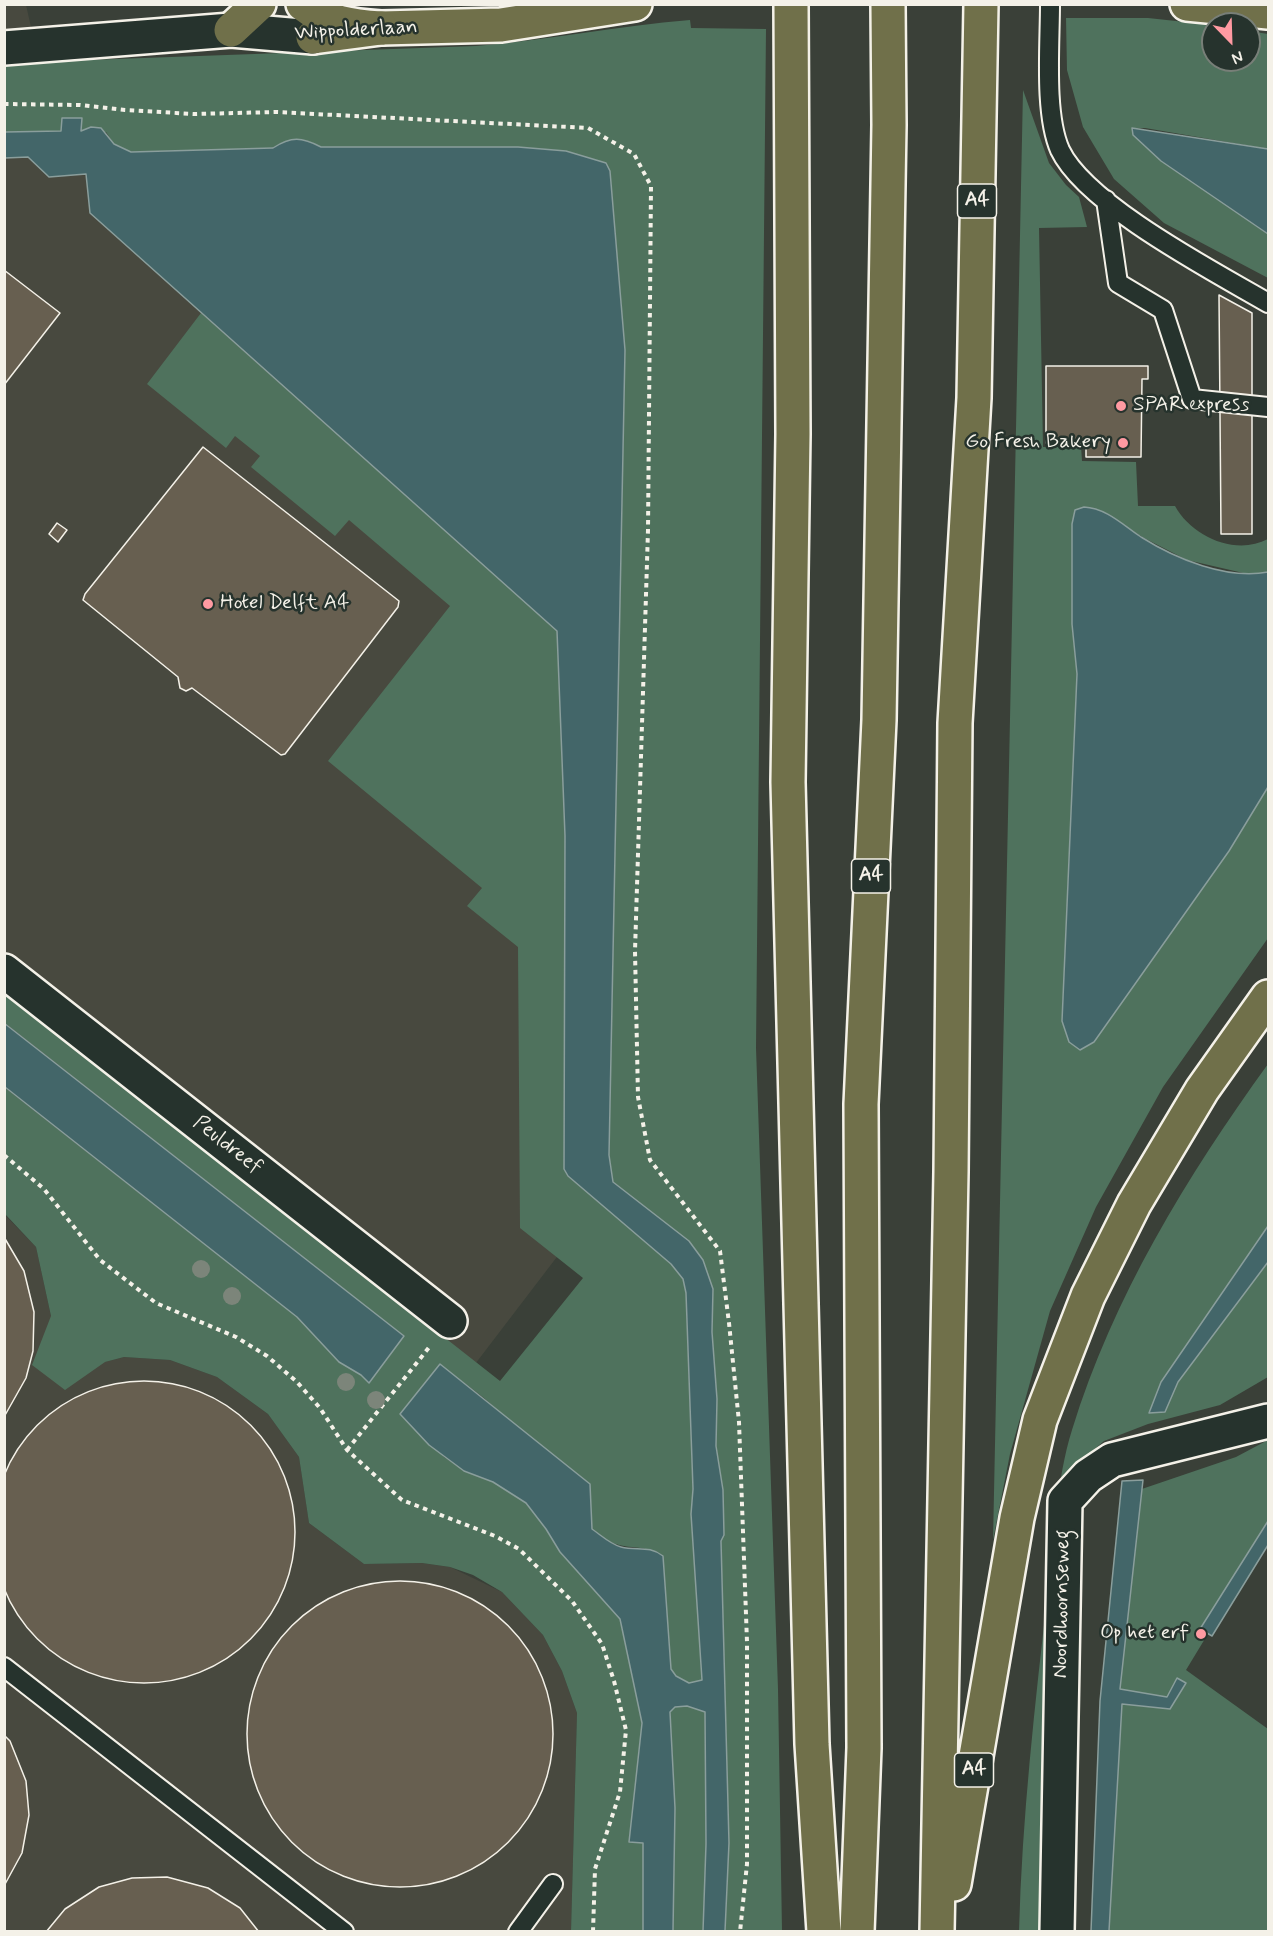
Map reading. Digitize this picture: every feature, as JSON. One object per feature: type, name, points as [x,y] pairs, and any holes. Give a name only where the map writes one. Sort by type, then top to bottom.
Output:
[{"type":"main road","points":[[231,30],[260,4]]},
{"type":"main road","points":[[303,4],[322,17],[340,24],[381,27]]},
{"type":"main road","name":"Wippolderlaan","points":[[313,37],[381,27],[482,27],[635,4]]},
{"type":"main road","points":[[791,4],[793,434],[788,783],[811,1720],[824,1932]]},
{"type":"main road","name":"A4","points":[[857,1932],[864,1749],[861,1104],[879,708],[889,125],[888,4]]},
{"type":"main road","name":"A4","points":[[937,1932],[951,1184],[955,723],[974,398],[981,4]]},
{"type":"main road","points":[[1187,4],[1269,12]]},
{"type":"main road","name":"A4","points":[[945,1932],[1017,1518],[1040,1420],[1088,1296],[1134,1204],[1202,1090],[1269,997]]},
{"type":"street","name":"Wippolderlaan","points":[[4,48],[231,30],[313,37]]},
{"type":"street","name":"Peuldreef","points":[[4,971],[450,1321]]},
{"type":"street","name":"Noordhoornseweg","points":[[1057,1932],[1065,1501],[1088,1476],[1112,1460],[1269,1421]]},
{"type":"lane","points":[[1050,4],[1052,120],[1061,150],[1079,178],[1106,200],[1198,263],[1269,303]]},
{"type":"lane","points":[[1106,200],[1118,283],[1163,310],[1192,399],[1269,407]]},
{"type":"lane","points":[[4,1667],[344,1932]]},
{"type":"lane","points":[[518,1932],[553,1884]]},
{"type":"path","points":[[4,104],[80,105],[125,111],[194,114],[276,112],[588,128],[634,154],[651,186],[648,542],[635,951],[638,1097],[650,1160],[720,1251],[729,1323],[739,1422],[747,1642],[747,1864],[740,1932]]},
{"type":"path","points":[[4,1155],[44,1189],[100,1260],[156,1303],[236,1337],[267,1356],[297,1382],[320,1408],[347,1450],[402,1500],[495,1536],[519,1550],[572,1601],[602,1644],[626,1730],[620,1792],[595,1869],[593,1932]]},
{"type":"path","points":[[347,1450],[450,1321]]},
{"type":"shaded area","points":[[4,5],[26,5],[61,159],[151,222],[583,255],[608,1190],[453,1393],[5,1053]]},
{"type":"shaded area","points":[[4,1214],[36,1247],[51,1316],[105,1362],[124,1357],[170,1360],[217,1377],[268,1414],[299,1457],[309,1523],[364,1564],[422,1563],[450,1567],[502,1592],[543,1635],[562,1671],[577,1713],[571,1931],[5,1931]]},
{"type":"green space","points":[[1066,18],[1148,18],[1201,24],[1201,72],[1261,72],[1261,33],[1268,34],[1268,149],[1145,128],[1132,129],[1161,161],[1268,234],[1268,278],[1164,223],[1114,179],[1083,127],[1067,70]]},
{"type":"green space","points":[[690,20],[691,28],[766,29],[756,1048],[778,1689],[782,1931],[725,1931],[729,1844],[721,1541],[724,1535],[723,1490],[716,1446],[717,1399],[712,1332],[713,1289],[689,1241],[613,1182],[609,1155],[625,350],[610,171],[566,151],[518,147],[321,147],[297,139],[285,141],[273,148],[131,152],[114,144],[106,132],[81,131],[82,118],[62,131],[5,132],[5,63],[476,46]]},
{"type":"green space","points":[[1023,90],[1049,163],[1066,185],[1079,197],[1087,227],[1039,228],[1043,447],[1081,446],[1082,461],[1136,462],[1138,506],[1175,506],[1192,527],[1203,535],[1229,544],[1256,544],[1268,539],[1268,572],[1252,575],[1187,560],[1144,538],[1116,520],[1075,510],[1072,524],[1072,624],[1077,674],[1062,1021],[1069,1042],[1229,851],[1268,787],[1268,938],[1163,1087],[1096,1207],[1050,1311],[1010,1454],[993,1540]]},
{"type":"green space","points":[[201,313],[557,631],[565,836],[568,1176],[671,1264],[683,1279],[686,1293],[693,1489],[691,1514],[703,1680],[689,1683],[676,1676],[671,1669],[663,1556],[654,1551],[611,1542],[592,1529],[570,1504],[518,1433],[492,1405],[440,1365],[401,1414],[444,1457],[464,1471],[493,1482],[526,1503],[560,1552],[620,1619],[642,1723],[629,1842],[643,1843],[643,1931],[571,1931],[577,1713],[562,1671],[543,1635],[502,1592],[473,1575],[450,1567],[422,1563],[364,1564],[309,1523],[299,1457],[268,1414],[217,1377],[170,1360],[124,1357],[105,1362],[65,1390],[32,1365],[51,1316],[36,1247],[5,1214],[4,1087],[297,1317],[339,1362],[361,1375],[369,1383],[404,1336],[5,1023],[5,992],[500,1381],[583,1278],[520,1228],[518,947],[467,906],[482,888],[328,761],[450,606],[349,520],[335,536],[251,467],[260,456],[235,436],[226,448],[147,384]]},
{"type":"green space","points":[[1268,1064],[1268,1377],[1220,1405],[1148,1424],[1104,1441],[1063,1476],[1076,1490],[1050,1931],[1019,1932],[1026,1803],[1034,1718],[1059,1489],[1072,1430],[1109,1332],[1155,1239],[1209,1150]]},
{"type":"green space","points":[[1268,1440],[1268,1535],[1186,1670],[1268,1729],[1268,1931],[1096,1932],[1133,1492],[1236,1457]]},
{"type":"green space","points":[[687,1706],[705,1712],[706,1844],[703,1931],[673,1931],[675,1808],[670,1712],[675,1707]]},
{"type":"water","points":[[62,118],[82,118],[81,131],[91,127],[101,128],[114,144],[131,152],[273,148],[285,141],[297,139],[321,147],[518,147],[566,151],[606,163],[610,171],[625,350],[609,1155],[613,1182],[689,1241],[703,1260],[713,1289],[712,1332],[717,1399],[716,1446],[723,1490],[724,1535],[721,1541],[729,1843],[725,1931],[703,1931],[706,1844],[705,1712],[687,1706],[675,1707],[670,1712],[675,1808],[673,1931],[643,1931],[643,1843],[629,1842],[642,1723],[620,1619],[560,1552],[526,1503],[493,1482],[464,1471],[429,1445],[400,1414],[440,1364],[590,1484],[592,1529],[617,1546],[648,1549],[663,1556],[671,1669],[676,1676],[689,1683],[702,1680],[691,1514],[693,1489],[686,1293],[683,1279],[671,1264],[568,1176],[564,1169],[565,836],[557,631],[90,213],[86,174],[49,177],[28,157],[5,158],[5,132],[61,131]]},
{"type":"water","points":[[1132,128],[1268,149],[1268,234],[1161,161],[1133,135]]},
{"type":"water","points":[[1084,507],[1100,510],[1155,545],[1202,566],[1236,573],[1268,572],[1268,787],[1229,851],[1094,1042],[1080,1050],[1069,1042],[1062,1021],[1077,674],[1072,624],[1072,524],[1075,510]]},
{"type":"water","points":[[4,1023],[404,1336],[369,1383],[361,1375],[339,1362],[297,1317],[5,1087]]},
{"type":"water","points":[[1268,1226],[1268,1262],[1178,1382],[1165,1412],[1149,1413],[1161,1382]]},
{"type":"water","points":[[1143,1480],[1120,1689],[1167,1697],[1177,1678],[1186,1683],[1170,1709],[1122,1704],[1109,1931],[1091,1931],[1100,1701],[1122,1481]]},
{"type":"water","points":[[1268,1521],[1268,1545],[1212,1636],[1200,1629]]},
{"type":"building","points":[[4,270],[60,313],[4,385]]},
{"type":"building","points":[[1219,295],[1252,313],[1252,534],[1221,534]]},
{"type":"building","points":[[1046,366],[1148,366],[1148,379],[1142,379],[1141,457],[1086,457],[1086,443],[1046,443]]},
{"type":"building","points":[[203,447],[399,601],[398,607],[285,754],[281,755],[192,688],[186,691],[180,688],[178,677],[83,600],[85,594]]},
{"type":"building","points":[[57,523],[67,530],[58,542],[49,534]]},
{"type":"building","points":[[4,1237],[24,1271],[34,1312],[33,1351],[26,1378],[4,1417]]},
{"type":"building","points":[[144,1381],[173,1384],[202,1392],[228,1406],[251,1425],[270,1448],[284,1474],[292,1503],[295,1532],[292,1561],[284,1590],[270,1616],[251,1639],[228,1658],[202,1672],[173,1680],[144,1683],[115,1680],[86,1672],[60,1658],[37,1639],[18,1616],[4,1590],[-4,1561],[-7,1532],[-4,1503],[4,1474],[18,1448],[37,1425],[60,1406],[86,1392],[115,1384]]},
{"type":"building","points":[[400,1581],[430,1584],[458,1593],[485,1607],[508,1626],[527,1649],[541,1676],[550,1704],[553,1734],[550,1764],[541,1792],[527,1819],[508,1842],[485,1861],[458,1875],[430,1884],[400,1887],[370,1884],[342,1875],[315,1861],[292,1842],[273,1819],[259,1792],[250,1764],[247,1734],[250,1704],[259,1676],[273,1649],[292,1626],[315,1607],[342,1593],[370,1584]]},
{"type":"building","points":[[4,1735],[10,1741],[26,1781],[29,1815],[22,1853],[4,1886]]},
{"type":"building","points":[[167,1877],[208,1888],[240,1908],[259,1932],[46,1932],[65,1909],[99,1887],[132,1878]]},
{"type":"place","name":"SPAR express","points":[[1121,406]]},
{"type":"place","name":"Go Fresh Bakery","points":[[1123,443]]},
{"type":"place","name":"Hotel Delft A4","points":[[208,604]]},
{"type":"place","name":"Op het erf","points":[[1201,1634]]}]
